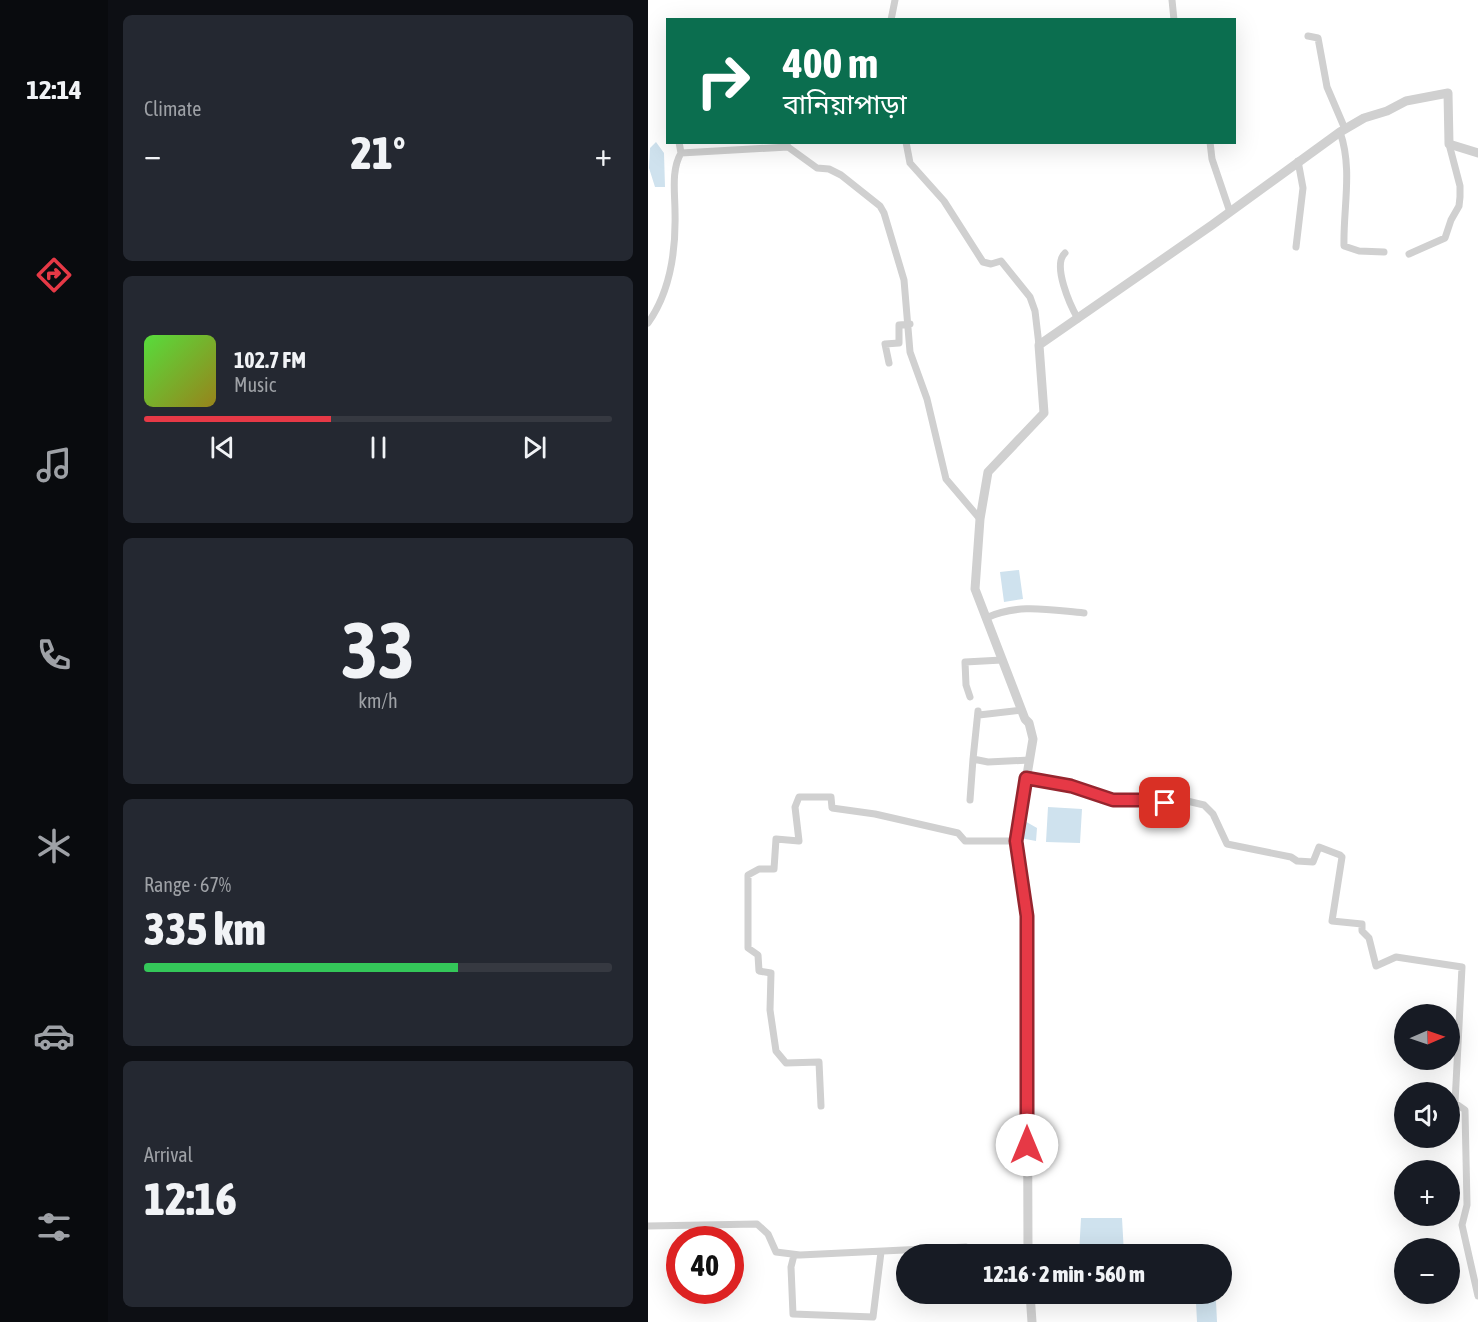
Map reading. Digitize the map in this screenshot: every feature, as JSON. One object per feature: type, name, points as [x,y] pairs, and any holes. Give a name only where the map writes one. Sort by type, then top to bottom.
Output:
[{"type":"street","points":[[891,18],[895,0]]},
{"type":"street","points":[[1172,0],[1174,18]]},
{"type":"street","points":[[1308,36],[1318,38],[1328,87],[1342,130],[1348,182],[1343,215],[1344,246],[1359,251],[1384,252]]},
{"type":"street","points":[[1039,345],[1230,212],[1342,130],[1364,118],[1388,111],[1406,101],[1448,93],[1449,144],[1460,186],[1459,206],[1445,238],[1409,254]]},
{"type":"street","points":[[648,323],[670,277],[675,215],[675,162],[681,153],[679,144]]},
{"type":"street","points":[[906,144],[910,164],[944,201],[983,262],[991,264],[1001,261],[1030,297],[1035,311],[1039,345],[1044,413],[1027,433],[1005,451],[988,472],[980,519],[975,590],[1029,723],[1033,739],[1016,841],[1027,916],[1028,1244]]},
{"type":"street","points":[[1210,144],[1212,159],[1230,212]]},
{"type":"street","points":[[1449,144],[1478,153]]},
{"type":"street","points":[[681,153],[730,146],[787,145],[817,168],[829,169],[842,175],[880,206],[904,280],[910,324],[910,352],[927,399],[946,479],[980,519]]},
{"type":"street","points":[[1296,247],[1303,188],[1298,161]]},
{"type":"street","points":[[1065,253],[1060,266],[1070,305],[1078,319]]},
{"type":"street","points":[[889,363],[885,344],[898,343],[898,325],[910,324]]},
{"type":"street","points":[[986,618],[1005,610],[1029,607],[1084,613]]},
{"type":"street","points":[[970,697],[966,685],[965,662],[1002,660]]},
{"type":"street","points":[[970,800],[978,713],[1022,710]]},
{"type":"street","points":[[973,759],[988,762],[1029,760]]},
{"type":"street","points":[[1026,778],[1071,786],[1113,800],[1187,801],[1204,805],[1213,814],[1227,844],[1291,857],[1297,861],[1313,862],[1319,847],[1340,855],[1342,857],[1332,921],[1362,924],[1362,931],[1369,938],[1376,966],[1396,957],[1462,968],[1455,1102],[1465,1110],[1467,1205],[1462,1225],[1478,1296]]},
{"type":"street","points":[[821,1107],[819,1062],[786,1063],[776,1051],[770,1010],[771,973],[759,971],[758,955],[748,948],[748,875],[759,869],[774,869],[776,839],[799,841],[795,807],[799,797],[831,797],[832,807],[875,814],[958,833],[965,841],[1016,841]]},
{"type":"street","points":[[648,1226],[757,1224],[768,1234],[776,1252],[794,1254],[896,1251]]},
{"type":"street","points":[[794,1254],[791,1267],[793,1314],[873,1317],[881,1252]]},
{"type":"street","points":[[1031,1304],[1032,1322]]},
{"type":"water","points":[[656,142],[664,153],[665,187],[655,187],[649,168],[650,148]]},
{"type":"water","points":[[1019,570],[1023,599],[1004,602],[1000,572]]},
{"type":"water","points":[[1048,807],[1082,809],[1080,843],[1046,842]]},
{"type":"water","points":[[1023,820],[1037,828],[1036,841],[1020,838]]},
{"type":"water","points":[[1081,1218],[1122,1218],[1123,1244],[1080,1244]]},
{"type":"water","points":[[1196,1304],[1216,1304],[1217,1322],[1197,1322]]},
{"type":"route","points":[[1027,1145],[1027,916],[1016,841],[1026,778],[1071,786],[1113,800],[1148,800],[1165,803]]}]
